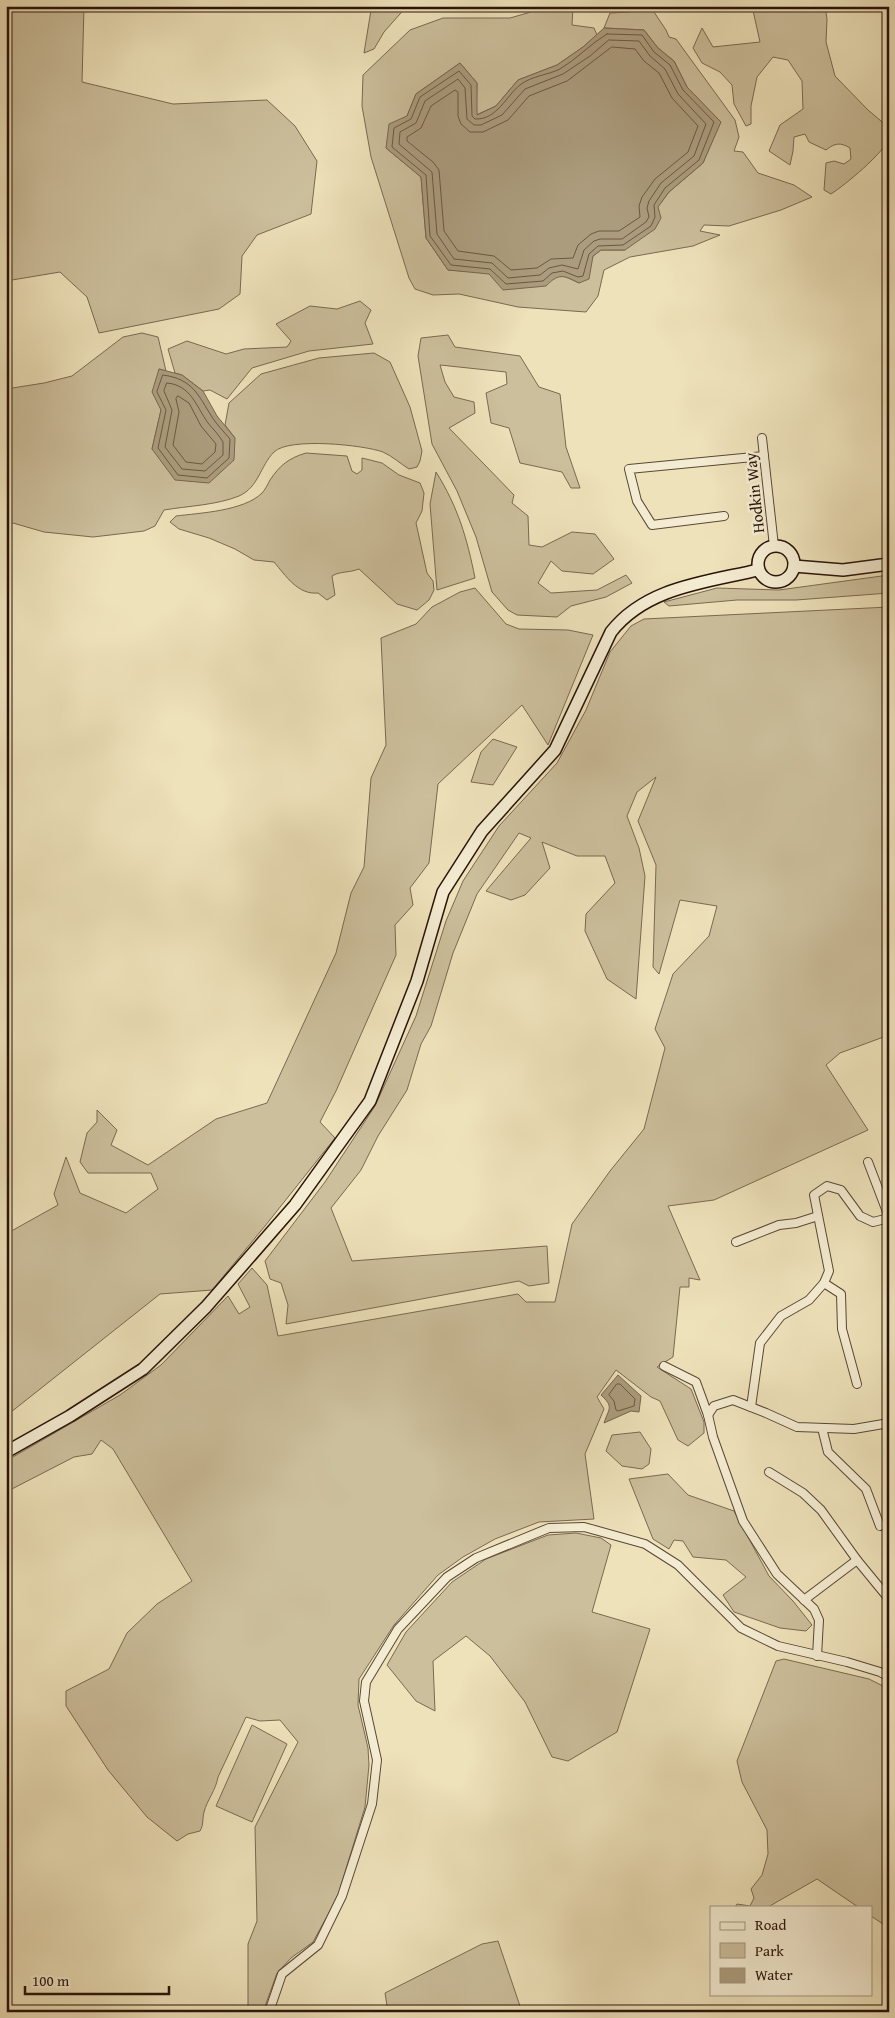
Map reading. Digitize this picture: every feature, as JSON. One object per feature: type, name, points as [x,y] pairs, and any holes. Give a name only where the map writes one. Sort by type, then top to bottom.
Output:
[{"type":"street","name":"Hodkin Way","points":[[762,438],[774,546]]},
{"type":"street","points":[[724,516],[652,525],[637,501],[629,469],[764,456]]},
{"type":"street","points":[[774,546],[779,546],[788,551],[794,561],[794,566],[789,576],[780,582],[770,581],[761,575],[758,570],[760,554],[774,546]]},
{"type":"street","points":[[794,566],[843,570],[889,564]]},
{"type":"street","points":[[6,1452],[70,1416],[143,1368],[206,1307],[295,1204],[370,1101],[417,981],[443,892],[482,830],[555,750],[611,632],[622,618],[648,599],[686,586],[758,570]]},
{"type":"street","points":[[751,1407],[760,1344],[781,1316],[809,1300],[824,1283],[829,1270],[814,1195],[827,1186],[841,1190],[860,1216],[872,1222],[889,1217],[868,1162]]},
{"type":"street","points":[[736,1242],[778,1225],[796,1223],[818,1216]]},
{"type":"street","points":[[824,1283],[841,1294],[842,1329],[857,1384]]},
{"type":"street","points":[[664,1366],[696,1382],[708,1415],[713,1437],[743,1520],[776,1574],[814,1609],[819,1620],[818,1656]]},
{"type":"street","points":[[708,1415],[714,1406],[733,1400],[797,1427],[854,1429],[889,1423]]},
{"type":"street","points":[[822,1428],[828,1452],[866,1489],[880,1526]]},
{"type":"street","points":[[769,1472],[803,1492],[821,1510],[857,1560],[889,1599]]},
{"type":"street","points":[[269,2012],[282,1974],[318,1946],[342,1896],[372,1804],[377,1760],[364,1701],[366,1682],[398,1629],[447,1577],[476,1558],[549,1528],[584,1527],[646,1544],[678,1565],[741,1628],[778,1646],[847,1662],[880,1672],[889,1677]]},
{"type":"street","points":[[804,1600],[857,1560]]},
{"type":"green space","points":[[6,6],[84,6],[82,82],[173,104],[267,100],[295,126],[317,161],[311,214],[257,235],[242,256],[240,294],[219,309],[99,333],[87,297],[60,272],[6,281]]},
{"type":"green space","points":[[375,6],[407,6],[384,32],[374,49],[364,53],[371,10]]},
{"type":"green space","points":[[534,6],[573,6],[572,25],[594,28],[597,35],[557,65],[518,80],[496,106],[476,115],[477,83],[460,63],[416,94],[407,116],[386,148],[421,177],[426,238],[448,270],[554,277],[564,276],[579,283],[593,256],[601,250],[625,250],[669,192],[703,163],[720,122],[687,87],[674,61],[658,48],[644,30],[604,28],[610,13],[630,12],[633,6],[650,6],[669,37],[676,39],[735,120],[739,137],[734,151],[743,152],[758,173],[794,185],[812,197],[781,210],[729,226],[704,225],[700,231],[720,235],[693,246],[630,257],[604,270],[598,296],[586,312],[518,307],[459,294],[433,295],[415,289],[409,278],[371,157],[362,106],[363,75],[410,30],[443,18],[510,18],[531,12]]},
{"type":"green space","points":[[752,6],[825,6],[827,19],[826,42],[835,76],[868,110],[887,126],[889,138],[880,152],[831,194],[824,190],[826,163],[834,161],[844,164],[851,159],[850,148],[838,144],[826,150],[809,142],[805,134],[794,137],[790,165],[769,151],[780,125],[803,109],[802,81],[788,60],[773,57],[757,77],[751,106],[751,124],[746,126],[734,104],[732,85],[720,72],[702,63],[693,48],[702,28],[713,47],[760,42]]},
{"type":"green space","points":[[360,301],[371,310],[365,323],[373,344],[309,351],[252,368],[227,399],[210,390],[203,391],[182,375],[175,373],[168,349],[187,341],[226,354],[244,349],[287,347],[291,341],[276,324],[310,306],[337,309]]},
{"type":"green space","points":[[142,333],[158,337],[166,371],[159,369],[161,410],[152,449],[235,438],[225,425],[229,403],[261,374],[319,358],[374,353],[390,362],[410,407],[422,451],[420,461],[417,467],[409,469],[383,452],[373,449],[327,444],[295,445],[282,447],[274,452],[255,482],[246,492],[239,496],[212,503],[164,510],[155,526],[144,531],[93,537],[44,532],[6,521],[6,389],[72,376],[123,337]]},
{"type":"green space","points":[[448,335],[455,347],[520,356],[539,387],[560,394],[566,447],[580,488],[571,488],[562,472],[520,463],[509,428],[491,423],[486,393],[507,384],[506,372],[440,365],[445,382],[454,397],[474,402],[475,413],[449,428],[514,495],[512,503],[528,516],[529,545],[542,547],[572,532],[595,534],[614,559],[593,574],[562,571],[551,561],[538,583],[551,593],[597,590],[626,575],[632,583],[606,597],[571,606],[557,617],[517,615],[508,610],[492,592],[476,537],[457,491],[432,444],[418,356],[421,338]]},
{"type":"green space","points":[[306,453],[347,456],[352,471],[357,474],[362,470],[362,458],[382,463],[399,475],[420,483],[424,493],[422,511],[416,523],[427,573],[433,581],[434,590],[429,600],[417,610],[397,604],[359,569],[332,576],[335,595],[327,600],[318,593],[311,593],[298,588],[274,562],[254,560],[235,549],[209,538],[179,529],[170,522],[176,516],[221,510],[244,504],[254,499],[263,492],[281,466],[295,457]]},
{"type":"green space","points":[[436,472],[461,523],[475,578],[437,590],[430,504]]},
{"type":"green space","points":[[889,575],[889,593],[796,600],[737,600],[669,606],[664,602],[717,588],[779,590]]},
{"type":"green space","points":[[475,588],[506,624],[519,629],[568,630],[593,635],[548,745],[522,705],[438,784],[429,863],[410,888],[413,905],[395,925],[396,955],[336,1091],[320,1122],[335,1138],[212,1290],[160,1294],[6,1416],[6,1234],[58,1205],[54,1194],[66,1157],[80,1193],[126,1213],[158,1189],[151,1173],[88,1173],[80,1162],[87,1133],[97,1122],[97,1110],[117,1130],[111,1145],[148,1165],[216,1119],[267,1103],[336,953],[351,893],[364,867],[371,778],[386,745],[381,638],[416,624],[432,607],[460,592]]},
{"type":"green space","points":[[889,607],[889,1035],[840,1053],[826,1065],[868,1130],[714,1200],[668,1206],[700,1280],[689,1278],[689,1287],[680,1287],[673,1357],[657,1367],[691,1389],[704,1422],[704,1433],[688,1446],[678,1440],[660,1401],[651,1397],[616,1370],[597,1397],[604,1409],[585,1454],[594,1519],[539,1522],[495,1539],[463,1557],[438,1575],[394,1625],[359,1679],[358,1705],[368,1748],[369,1765],[365,1807],[337,1898],[313,1942],[291,1958],[277,1973],[263,2012],[248,2012],[248,1944],[257,1921],[255,1827],[298,1742],[280,1720],[260,1721],[246,1717],[205,1808],[200,1831],[188,1834],[177,1841],[147,1817],[108,1770],[66,1706],[66,1691],[109,1669],[127,1633],[157,1604],[192,1581],[113,1449],[101,1440],[92,1454],[74,1457],[6,1492],[6,1461],[120,1395],[161,1365],[228,1296],[239,1314],[250,1307],[238,1284],[252,1268],[267,1285],[278,1336],[518,1294],[526,1302],[555,1302],[572,1224],[610,1171],[644,1129],[665,1048],[655,1029],[673,974],[709,936],[717,906],[680,900],[659,974],[653,967],[656,865],[638,821],[656,777],[637,792],[627,816],[639,848],[645,876],[636,999],[607,979],[585,931],[586,914],[615,883],[605,856],[577,856],[542,842],[550,868],[525,895],[511,900],[486,891],[531,838],[519,833],[477,894],[453,953],[431,1026],[421,1044],[407,1090],[378,1136],[361,1170],[331,1208],[352,1261],[547,1246],[549,1283],[529,1286],[519,1281],[286,1324],[288,1305],[281,1283],[270,1279],[265,1261],[325,1182],[375,1106],[416,1016],[446,921],[463,881],[499,826],[557,763],[586,710],[610,652],[631,626],[644,619]]},
{"type":"green space","points":[[493,739],[517,747],[493,785],[471,782],[481,752]]},
{"type":"green space","points":[[640,1432],[651,1449],[649,1464],[642,1469],[622,1466],[606,1451],[612,1435]]},
{"type":"green space","points":[[668,1474],[688,1495],[734,1511],[769,1576],[793,1601],[812,1625],[806,1631],[780,1628],[734,1612],[723,1595],[746,1577],[726,1560],[693,1557],[683,1541],[674,1540],[669,1549],[653,1539],[629,1479]]},
{"type":"green space","points":[[576,1533],[601,1538],[611,1545],[592,1612],[650,1629],[617,1732],[568,1761],[552,1757],[525,1702],[490,1656],[466,1636],[433,1661],[435,1711],[416,1701],[387,1665],[406,1632],[452,1582],[486,1559],[548,1535]]},
{"type":"green space","points":[[784,1659],[869,1679],[889,1689],[889,1928],[872,1917],[872,1906],[857,1906],[817,1879],[770,1906],[750,1906],[754,1898],[751,1889],[762,1875],[768,1854],[767,1830],[742,1782],[737,1761],[776,1661]]},
{"type":"green space","points":[[252,1725],[287,1744],[252,1822],[216,1806]]},
{"type":"green space","points":[[498,1941],[522,2012],[388,2012],[385,1993],[482,1944]]},
{"type":"water","points":[[604,28],[644,30],[658,48],[674,61],[687,87],[721,122],[703,163],[669,192],[658,207],[661,218],[655,229],[625,250],[601,250],[593,256],[589,279],[579,283],[569,278],[558,277],[546,286],[503,290],[489,274],[448,270],[426,238],[421,177],[386,148],[389,124],[407,116],[416,94],[460,63],[477,83],[477,115],[496,106],[518,80],[557,65],[583,47]]},
{"type":"water","points":[[159,369],[182,375],[203,391],[217,416],[235,438],[234,460],[209,483],[175,480],[152,449],[161,410],[152,392]]},
{"type":"water","points":[[618,1375],[641,1396],[639,1412],[631,1411],[604,1423],[609,1411],[609,1405],[601,1395]]}]
